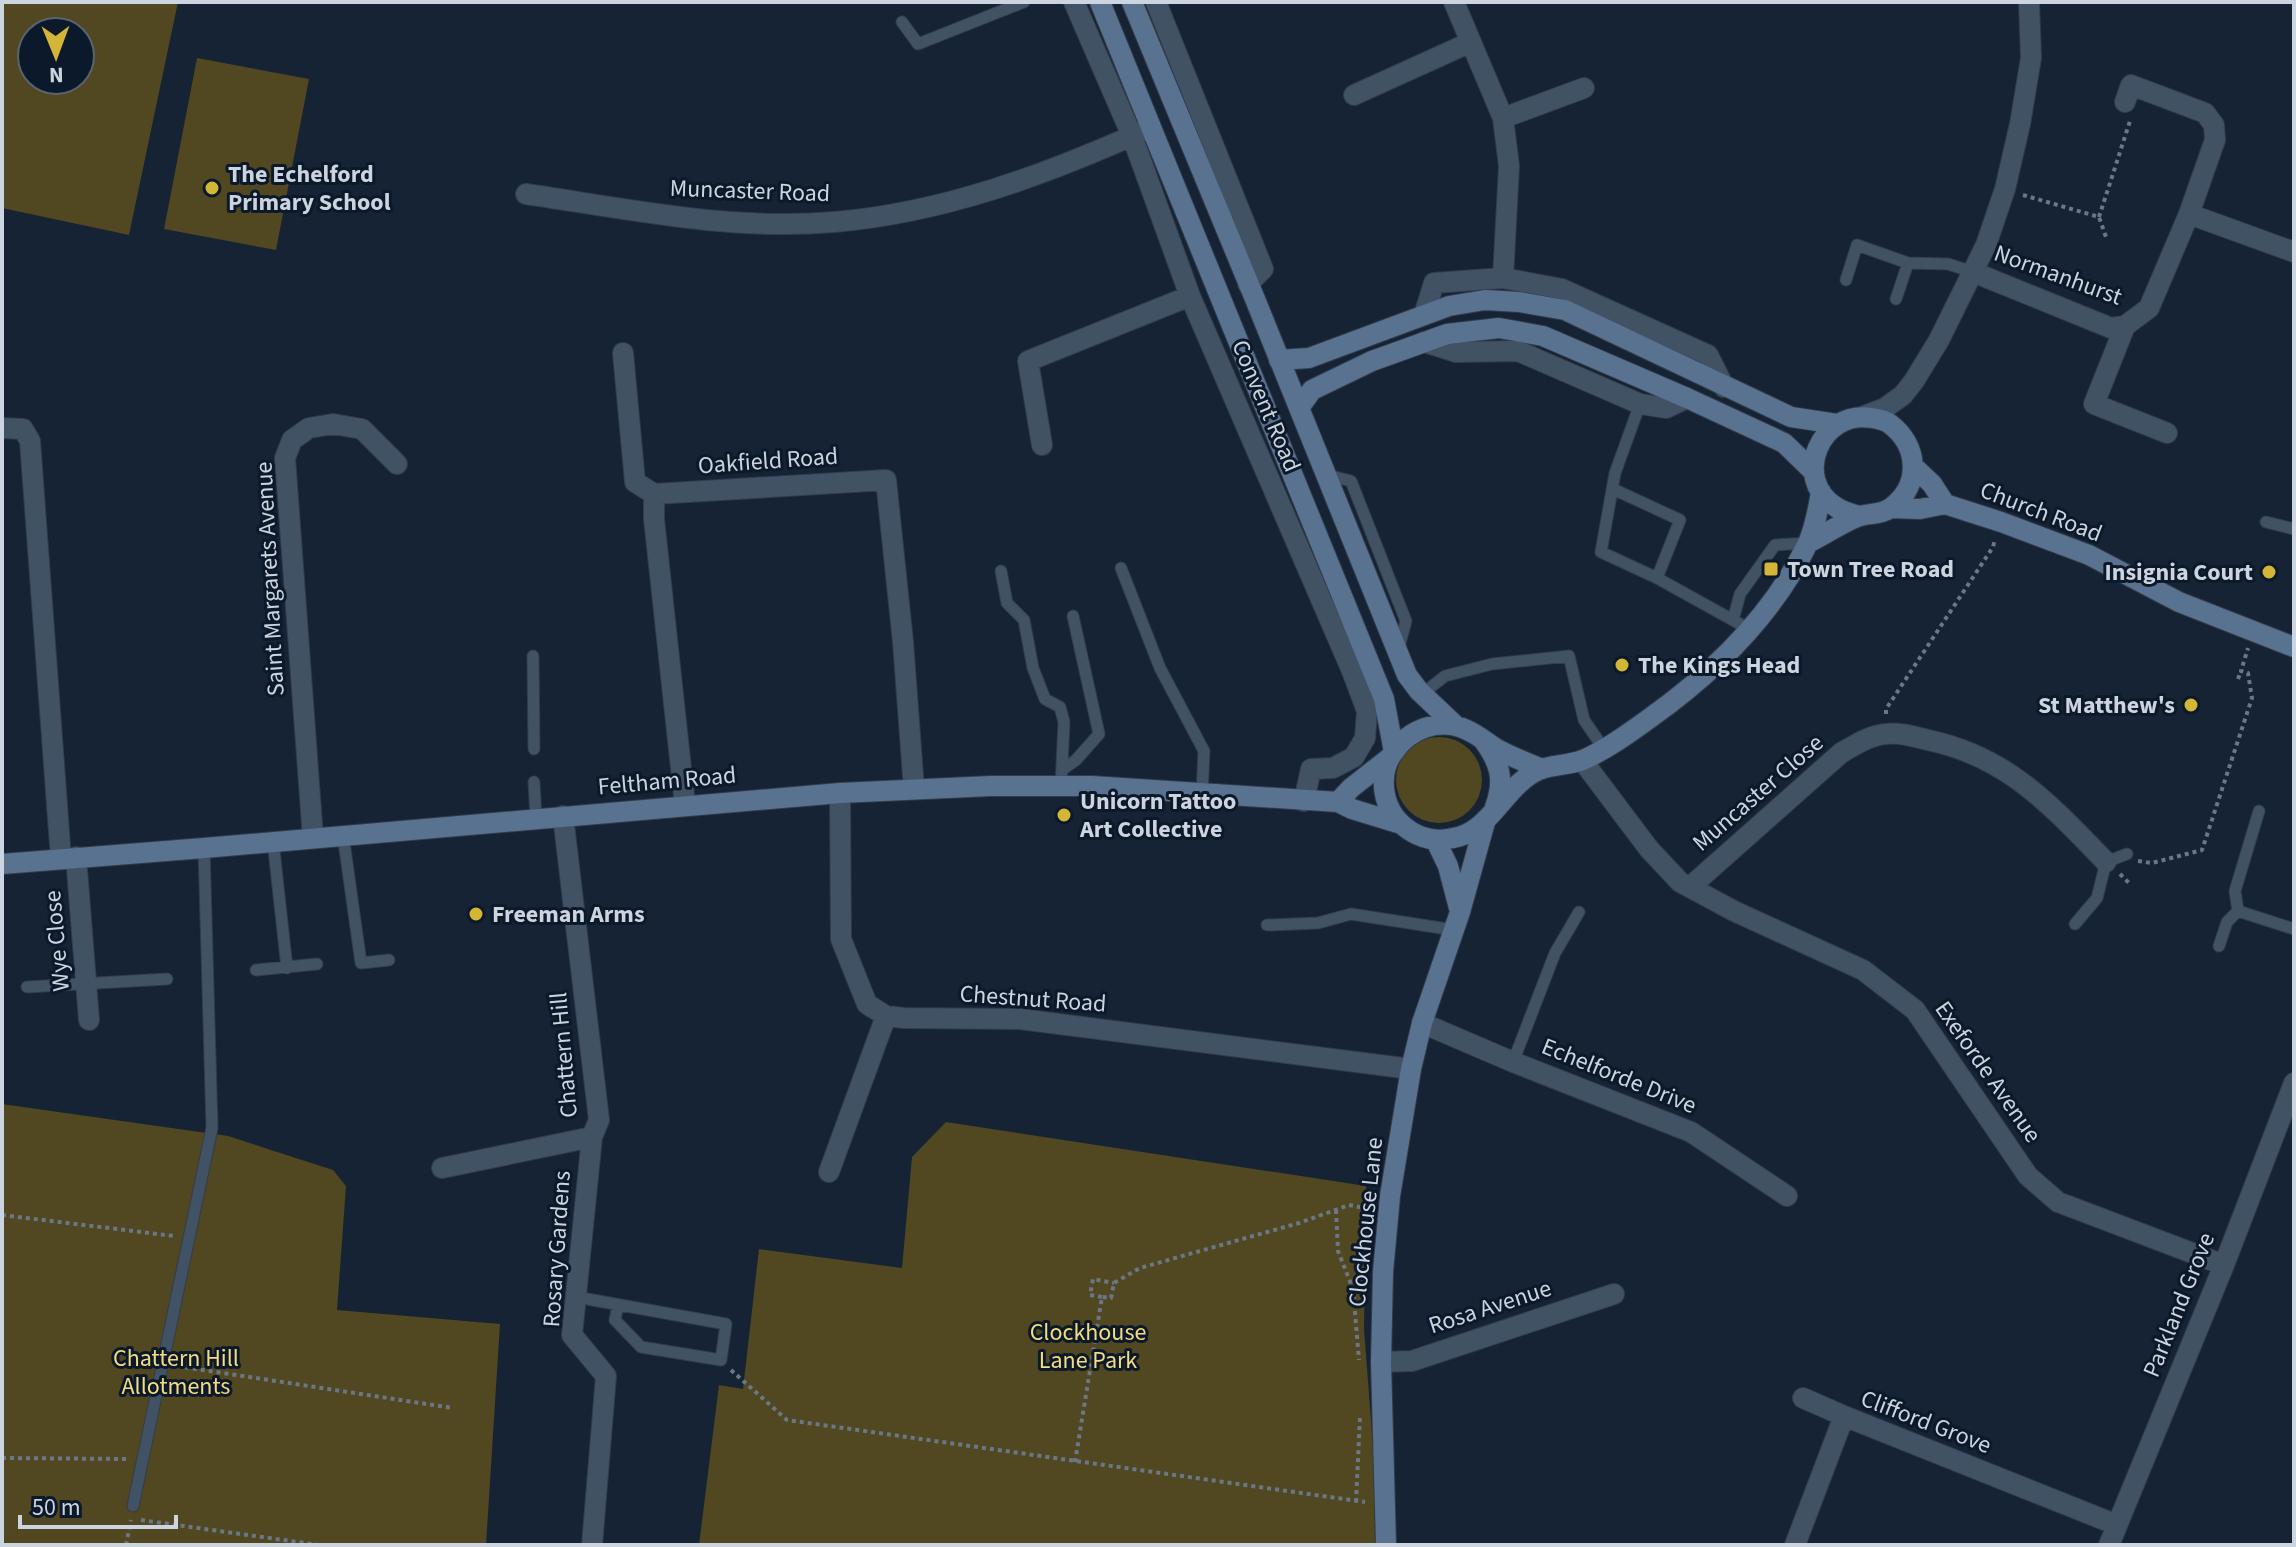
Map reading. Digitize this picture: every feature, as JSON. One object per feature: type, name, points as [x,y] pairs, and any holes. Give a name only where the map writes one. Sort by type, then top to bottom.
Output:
[{"type":"main road","name":"Convent Road","points":[[1100,2],[1141,132],[1256,387],[1360,666],[1384,699],[1391,756]]},
{"type":"main road","name":"Convent Road","points":[[1132,2],[1407,675],[1456,726]]},
{"type":"main road","points":[[1279,360],[1309,358],[1449,306],[1485,300],[1519,302],[1565,310],[1791,417],[1837,424]]},
{"type":"main road","points":[[1299,408],[1312,390],[1372,361],[1447,334],[1499,328],[1543,336],[1687,398],[1784,443],[1814,472]]},
{"type":"main road","points":[[1808,543],[1859,516],[1884,512],[1905,494],[1914,467],[1907,440],[1889,423],[1864,416],[1837,424],[1824,436],[1816,451],[1814,472],[1827,500],[1838,509],[1859,516]]},
{"type":"main road","name":"Church Road","points":[[1914,467],[1932,484],[1945,504]]},
{"type":"main road","points":[[1542,769],[1484,741],[1469,730],[1437,724],[1413,732],[1401,741],[1385,772],[1384,790],[1390,810],[1401,824],[1419,836],[1436,841],[1466,836],[1519,785],[1542,769],[1582,760],[1613,745],[1686,692],[1722,660],[1741,625],[1775,597],[1808,543],[1821,492]]},
{"type":"main road","name":"Church Road","points":[[1891,508],[1920,509],[1945,504],[2001,522],[2089,555],[2179,602],[2294,647]]},
{"type":"main road","points":[[1484,741],[1496,758],[1501,777],[1499,796],[1490,815]]},
{"type":"main road","points":[[1338,802],[1391,756]]},
{"type":"main road","name":"Feltham Road","points":[[2,864],[685,805],[1062,778],[1202,794],[1338,802],[1401,824]]},
{"type":"main road","name":"Clockhouse Lane","points":[[1386,1545],[1381,1362],[1388,1213],[1411,1069],[1422,1023],[1490,815]]},
{"type":"main road","points":[[1436,841],[1448,866],[1457,921]]},
{"type":"street","name":"Convent Road","points":[[1074,2],[1141,132],[1190,296],[1360,666],[1367,711],[1365,738],[1354,757],[1333,768],[1311,769],[1304,801]]},
{"type":"street","points":[[1156,2],[1263,269],[1248,284]]},
{"type":"street","points":[[1454,2],[1503,118],[1509,166],[1503,278]]},
{"type":"street","points":[[1897,432],[1896,417],[1903,395],[1939,340],[1973,272],[1986,245],[2005,189],[2031,58],[2029,2]]},
{"type":"street","points":[[1354,95],[1471,42]]},
{"type":"street","name":"Normanhurst","points":[[1973,272],[2111,328],[2125,326],[2149,308],[2189,214],[2215,140],[2214,125],[2205,113],[2131,85],[2125,102]]},
{"type":"street","points":[[1503,118],[1584,88]]},
{"type":"street","name":"Muncaster Road","points":[[526,194],[675,216],[757,223],[834,222],[918,210],[988,192],[1141,132]]},
{"type":"street","points":[[2189,214],[2294,252]]},
{"type":"street","points":[[1424,315],[1434,283],[1503,278],[1562,289],[1708,355],[1724,387]]},
{"type":"street","points":[[1042,445],[1028,361],[1190,296]]},
{"type":"street","name":"Normanhurst","points":[[2125,326],[2094,404],[2167,433]]},
{"type":"street","points":[[1424,342],[1456,352],[1518,351],[1640,404],[1666,408],[1687,398]]},
{"type":"street","points":[[623,353],[635,482],[654,494],[654,519],[685,805]]},
{"type":"street","points":[[1864,416],[1885,408],[1903,395]]},
{"type":"street","name":"Saint Margarets Avenue","points":[[313,838],[285,458],[292,440],[309,428],[333,424],[362,429],[397,464]]},
{"type":"street","name":"Wye Close","points":[[2,428],[23,429],[30,441],[69,858],[87,982],[89,1020]]},
{"type":"street","name":"Oakfield Road","points":[[654,494],[886,480],[914,789]]},
{"type":"street","points":[[1885,734],[1947,744],[2005,769],[2045,801],[2114,869]]},
{"type":"street","name":"Muncaster Close","points":[[1690,887],[1841,753],[1871,737],[1885,734]]},
{"type":"street","name":"Exeforde Avenue","points":[[1582,760],[1649,849],[1680,882],[1734,911],[1863,970],[1915,1010],[2028,1176],[2058,1202],[2224,1265]]},
{"type":"street","points":[[829,1172],[886,1016],[867,1004],[841,939],[840,793]]},
{"type":"street","name":"Chattern Hill","points":[[442,1168],[592,1137],[599,1120],[563,816]]},
{"type":"street","name":"Chestnut Road","points":[[886,1016],[1020,1019],[1411,1069]]},
{"type":"street","name":"Echelforde Drive","points":[[1422,1023],[1691,1132],[1787,1196]]},
{"type":"street","name":"Parkland Grove","points":[[2113,1535],[2224,1265],[2294,1083]]},
{"type":"street","name":"Rosary Gardens","points":[[592,1137],[572,1335],[606,1376],[592,1545]]},
{"type":"street","name":"Rosa Avenue","points":[[1381,1362],[1412,1361],[1614,1294]]},
{"type":"street","points":[[1803,1398],[1844,1416]]},
{"type":"street","name":"Clifford Grove","points":[[1795,1545],[1844,1416],[2113,1535]]},
{"type":"lane","points":[[902,22],[918,44],[1024,2]]},
{"type":"lane","points":[[1846,280],[1857,245],[1908,263],[1948,264],[1973,272]]},
{"type":"lane","points":[[1896,299],[1908,263]]},
{"type":"lane","points":[[1640,404],[1615,473],[1601,552],[1657,578],[1741,625]]},
{"type":"lane","points":[[1613,489],[1680,520],[1657,578]]},
{"type":"lane","points":[[2266,522],[2294,529]]},
{"type":"lane","points":[[1741,625],[1740,594],[1775,545],[1808,543]]},
{"type":"lane","points":[[1121,568],[1160,668],[1204,751],[1202,794]]},
{"type":"lane","points":[[1001,571],[1007,603],[1024,620],[1033,668],[1045,699],[1060,707],[1064,722],[1062,778]]},
{"type":"lane","points":[[1062,778],[1099,734],[1073,616]]},
{"type":"lane","points":[[533,656],[534,749]]},
{"type":"lane","points":[[1422,694],[1445,676],[1492,664],[1569,656],[1584,720],[1604,749]]},
{"type":"lane","points":[[534,782],[536,818]]},
{"type":"lane","points":[[2238,911],[2235,891],[2259,811]]},
{"type":"lane","points":[[343,835],[361,963],[389,960]]},
{"type":"lane","points":[[273,841],[287,968]]},
{"type":"lane","points":[[133,1506],[212,1128],[204,848]]},
{"type":"lane","points":[[2075,924],[2097,898],[2114,869],[2131,857]]},
{"type":"lane","points":[[2238,911],[2294,929]]},
{"type":"lane","points":[[2219,946],[2227,922],[2238,911]]},
{"type":"lane","points":[[1513,1062],[1555,953],[1579,912]]},
{"type":"lane","points":[[1267,925],[1318,923],[1351,914],[1457,921]]},
{"type":"lane","points":[[256,970],[317,964]]},
{"type":"lane","points":[[27,987],[167,979]]},
{"type":"lane","points":[[576,1297],[726,1324],[721,1360],[641,1347],[615,1320],[618,1305]]},
{"type":"path","points":[[2107,240],[2099,217],[2133,112],[2125,102]]},
{"type":"path","points":[[2005,189],[2099,217]]},
{"type":"path","points":[[1885,734],[1886,709],[1993,547],[2001,522]]},
{"type":"path","points":[[2238,679],[2253,632]]},
{"type":"path","points":[[2131,857],[2152,863],[2202,850],[2252,698],[2248,673],[2241,671]]},
{"type":"path","points":[[2114,869],[2128,868]]},
{"type":"path","points":[[1114,1283],[1111,1298],[1090,1295],[1093,1279],[1114,1283],[1140,1268],[1299,1223],[1349,1205],[1388,1213]]},
{"type":"path","points":[[1336,1210],[1338,1251],[1353,1289],[1359,1362]]},
{"type":"path","points":[[2,1215],[188,1238]]},
{"type":"path","points":[[1075,1462],[1102,1297]]},
{"type":"path","points":[[721,1360],[787,1420],[1356,1502],[1384,1501]]},
{"type":"path","points":[[162,1364],[453,1408]]},
{"type":"path","points":[[1356,1502],[1361,1407]]},
{"type":"path","points":[[2,1458],[143,1459]]},
{"type":"path","points":[[126,1545],[131,1519],[319,1545]]},
{"type":"green space","points":[[2,2],[178,2],[129,235],[2,208]]},
{"type":"green space","points":[[197,58],[309,79],[276,250],[164,229]]},
{"type":"green space","points":[[1431,737],[1447,737],[1470,749],[1479,763],[1482,780],[1479,797],[1470,811],[1447,823],[1431,823],[1415,816],[1403,804],[1396,788],[1396,772],[1403,756],[1415,744]]},
{"type":"green space","name":"Chattern Hill Allotments","points":[[2,1104],[228,1136],[333,1170],[346,1186],[337,1310],[500,1324],[486,1545],[2,1545]]},
{"type":"green space","name":"Clockhouse Lane Park","points":[[946,1122],[1366,1186],[1364,1329],[1374,1459],[1375,1545],[699,1545],[719,1385],[743,1389],[759,1249],[902,1268],[912,1157]]},
{"type":"place","name":"The Echelford Primary School","points":[[212,188]]},
{"type":"place","name":"Town Tree Road","points":[[1771,569]]},
{"type":"place","name":"Insignia Court","points":[[2269,572]]},
{"type":"place","name":"The Kings Head","points":[[1622,665]]},
{"type":"place","name":"St Matthew's","points":[[2191,705]]},
{"type":"place","name":"Unicorn Tattoo Art Collective","points":[[1064,815]]},
{"type":"place","name":"Freeman Arms","points":[[476,914]]}]
